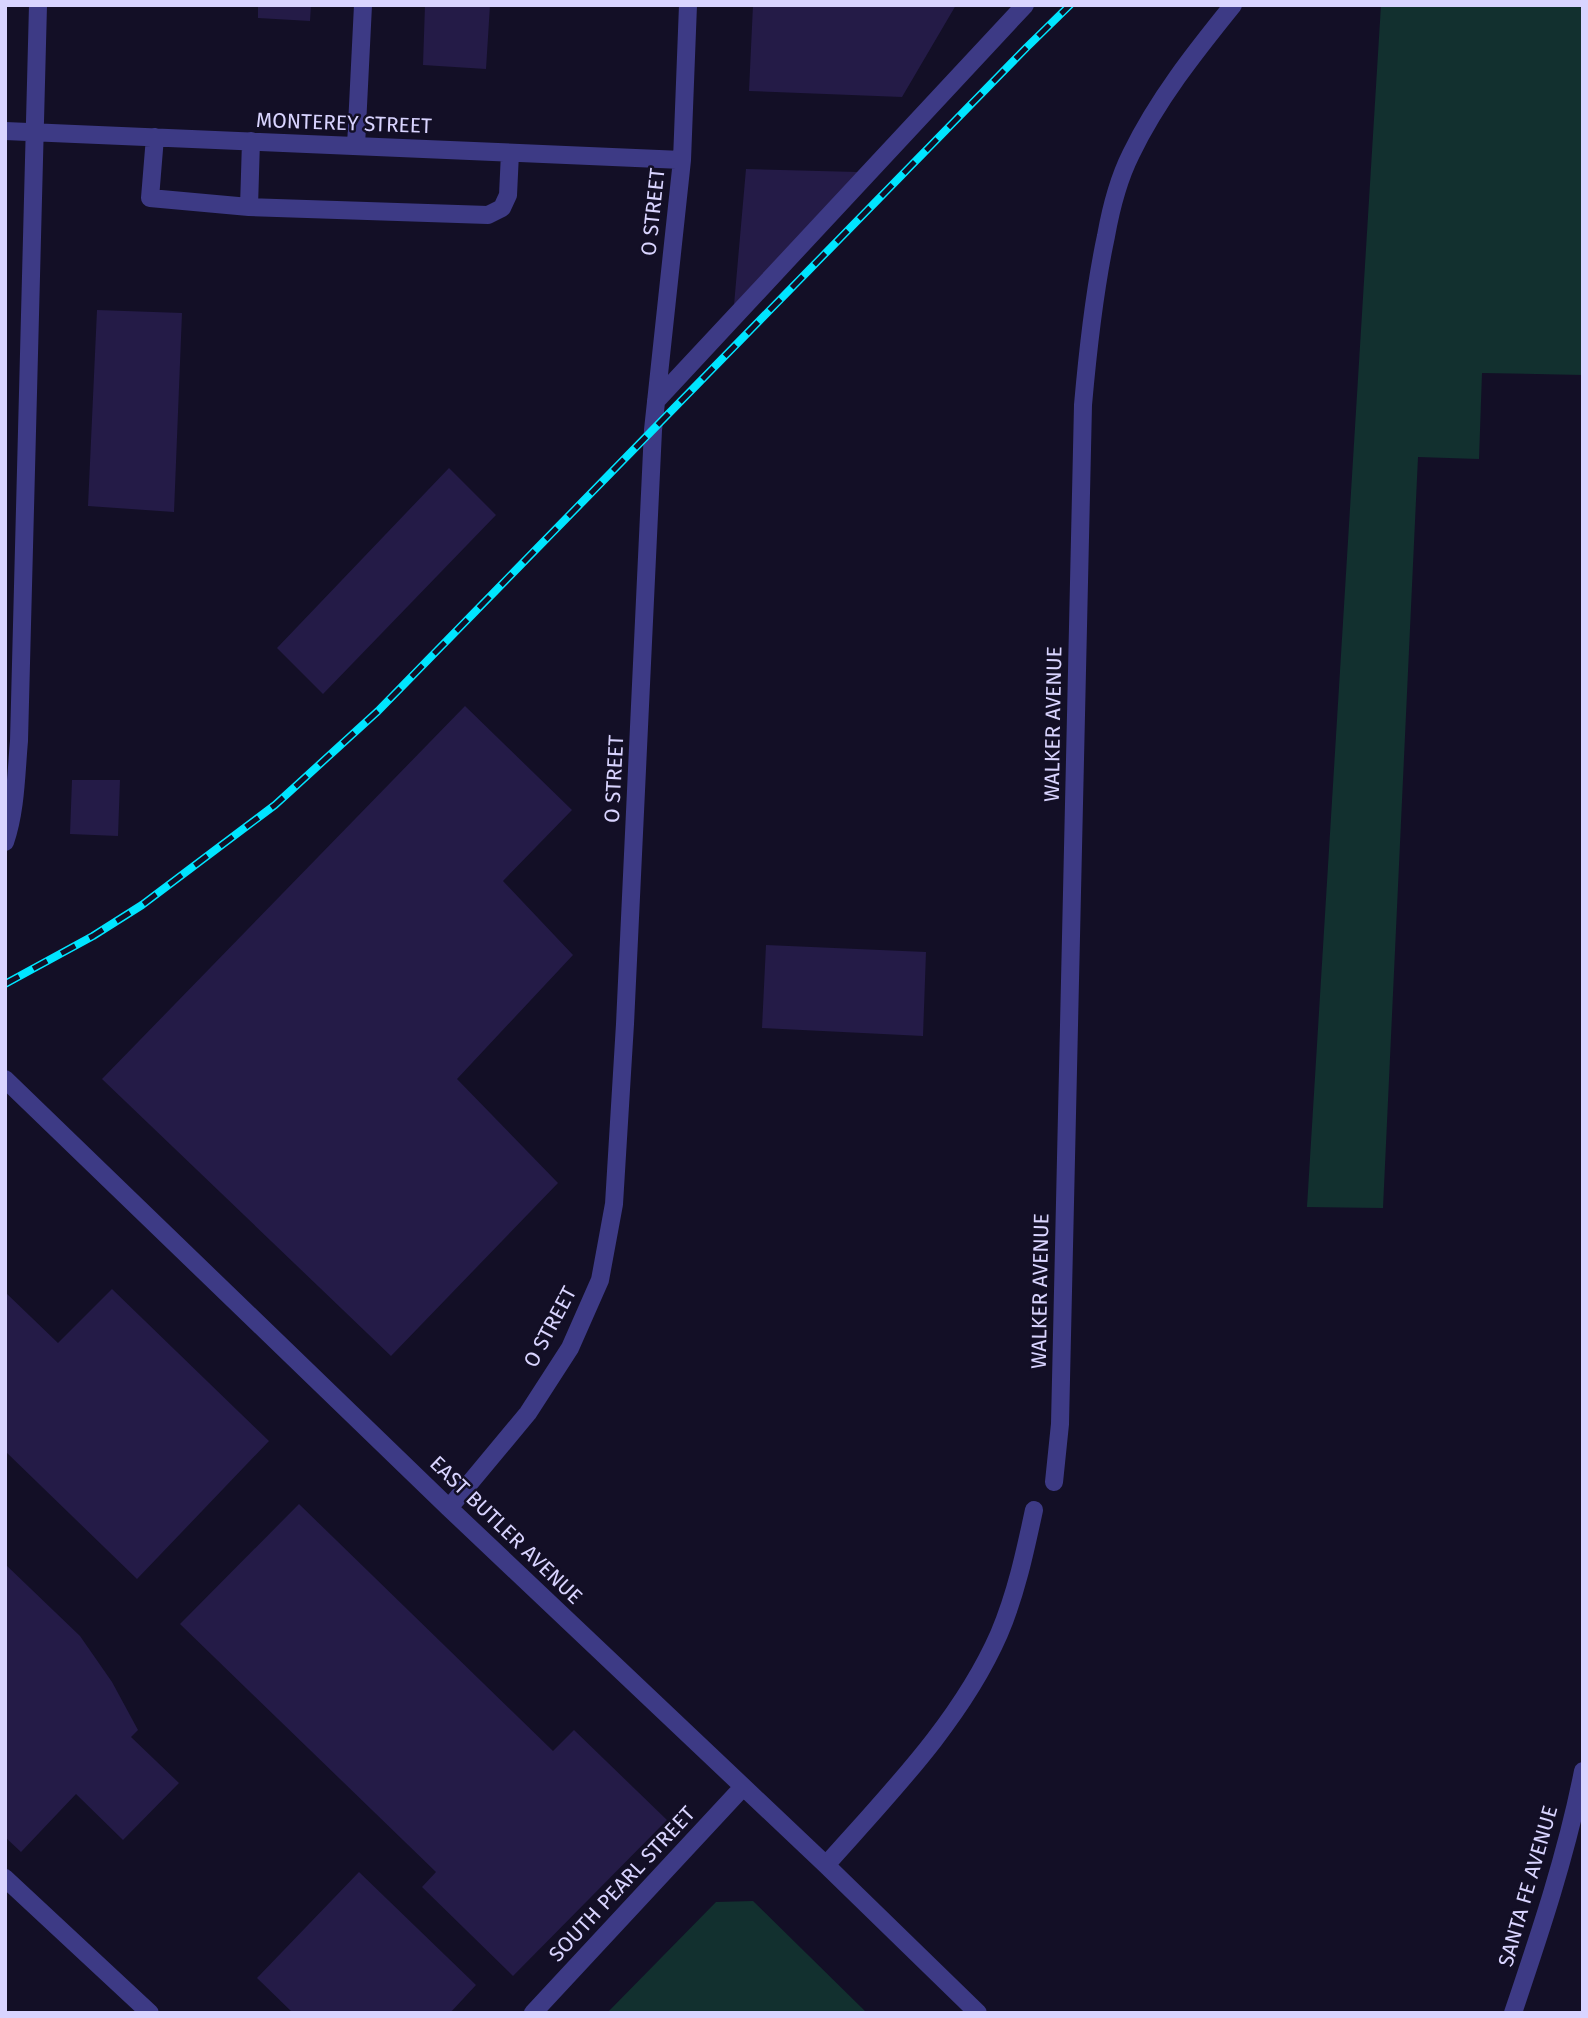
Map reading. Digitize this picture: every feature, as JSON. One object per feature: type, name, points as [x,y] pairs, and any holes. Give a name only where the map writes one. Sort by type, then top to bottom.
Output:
[{"type":"street","points":[[5,842],[11,818],[19,741],[38,5]]},
{"type":"street","points":[[356,146],[363,5]]},
{"type":"street","name":"O STREET","points":[[449,1508],[528,1413],[570,1348],[600,1280],[605,1255],[615,1190],[625,1024],[653,430],[681,160],[688,5]]},
{"type":"street","points":[[656,401],[1025,5]]},
{"type":"street","name":"WALKER AVENUE","points":[[1054,1482],[1060,1424],[1083,405],[1089,341],[1098,270],[1120,181],[1130,155],[1173,82],[1233,5]]},
{"type":"street","name":"MONTEREY STREET","points":[[5,131],[681,160]]},
{"type":"street","points":[[155,137],[150,198],[249,206],[488,215],[502,208],[508,195],[510,153]]},
{"type":"street","points":[[249,206],[251,141]]},
{"type":"street","name":"EAST BUTLER AVENUE","points":[[5,1079],[978,2013]]},
{"type":"street","points":[[826,1865],[907,1773],[944,1726],[972,1683],[998,1636],[1015,1592],[1034,1510]]},
{"type":"street","name":"SANTA FE AVENUE","points":[[1513,2013],[1542,1927],[1583,1771]]},
{"type":"street","name":"SOUTH PEARL STREET","points":[[533,2013],[743,1787]]},
{"type":"street","points":[[5,1878],[150,2013]]},
{"type":"green space","points":[[1381,5],[1583,5],[1583,375],[1482,373],[1479,459],[1418,457],[1383,1208],[1307,1207]]},
{"type":"green space","points":[[753,1901],[867,2013],[607,2013],[716,1902]]},
{"type":"building","points":[[258,5],[311,5],[310,21],[258,18]]},
{"type":"building","points":[[425,5],[490,5],[486,69],[423,65]]},
{"type":"building","points":[[753,5],[956,5],[902,97],[749,91]]},
{"type":"building","points":[[746,169],[858,172],[734,305]]},
{"type":"building","points":[[97,310],[182,313],[174,512],[88,506]]},
{"type":"building","points":[[449,468],[496,515],[323,694],[277,648]]},
{"type":"building","points":[[465,706],[572,810],[503,881],[573,955],[457,1079],[558,1183],[391,1356],[102,1079]]},
{"type":"building","points":[[72,780],[120,780],[118,836],[70,834]]},
{"type":"building","points":[[766,945],[926,952],[923,1036],[762,1028]]},
{"type":"building","points":[[112,1289],[269,1441],[137,1579],[5,1451],[5,1292],[58,1343]]},
{"type":"building","points":[[299,1504],[553,1751],[574,1730],[667,1820],[513,1976],[422,1887],[436,1872],[180,1624]]},
{"type":"building","points":[[5,1564],[80,1636],[112,1682],[138,1730],[131,1737],[179,1783],[123,1840],[76,1794],[21,1852],[5,1837]]},
{"type":"building","points":[[359,1872],[476,1985],[450,2013],[293,2013],[257,1978]]},
{"type":"railway","points":[[5,984],[93,936],[142,905],[275,805],[378,711],[1070,5]]}]
